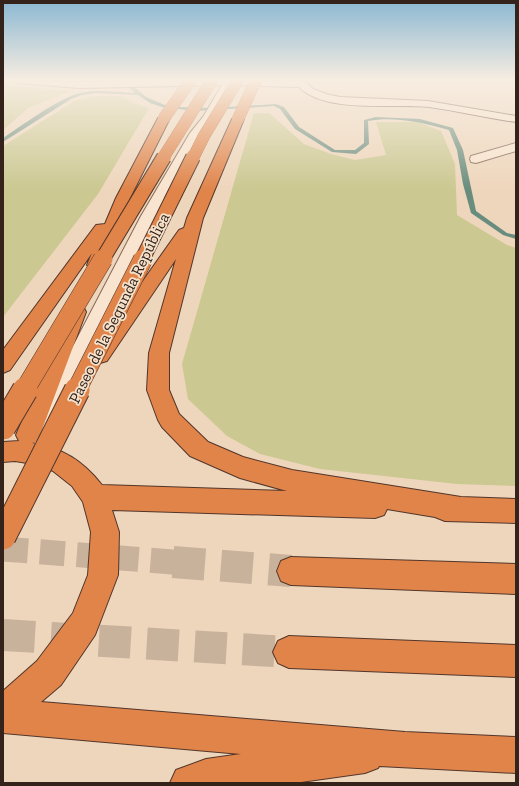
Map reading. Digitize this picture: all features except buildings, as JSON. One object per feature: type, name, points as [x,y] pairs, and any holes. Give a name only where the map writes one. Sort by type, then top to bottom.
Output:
[{"type":"highway","points":[[22,442],[123,198],[165,117]]},
{"type":"highway","name":"Paseo de la Segunda República","points":[[22,442],[149,181],[199,117]]},
{"type":"highway","name":"Paseo de la Segunda República","points":[[3,537],[204,136],[211,117]]},
{"type":"highway","points":[[239,117],[195,218],[159,353],[158,390],[170,420],[199,449],[240,467],[292,481],[460,509]]},
{"type":"highway","points":[[3,365],[123,198]]},
{"type":"highway","points":[[22,442],[195,218]]},
{"type":"highway","points":[[3,713],[49,672],[84,624],[103,575],[105,532],[95,497],[81,478],[62,463],[22,442]]},
{"type":"highway","points":[[95,497],[516,511]]},
{"type":"highway","points":[[291,571],[516,579]]},
{"type":"highway","points":[[289,652],[516,661]]},
{"type":"highway","points":[[3,716],[406,750],[516,755]]},
{"type":"highway","points":[[189,783],[206,777],[406,750]]},
{"type":"street","points":[[22,442],[57,398],[149,216],[205,117]]},
{"type":"street","points":[[502,117],[516,119]]},
{"type":"street","points":[[476,160],[516,147]]},
{"type":"shaded area","points":[[3,117],[18,117],[3,130]]},
{"type":"shaded area","points":[[50,117],[144,117],[98,194],[3,317],[3,146]]},
{"type":"shaded area","points":[[253,117],[273,117],[304,144],[331,154],[355,160],[386,155],[376,122],[417,122],[441,131],[455,164],[457,215],[507,245],[516,248],[516,486],[457,484],[320,469],[260,454],[227,436],[188,399],[182,364]]},
{"type":"waterway","points":[[3,140],[40,117]]},
{"type":"waterway","points":[[289,117],[297,128],[334,151],[356,152],[367,143],[366,120],[376,118],[420,120],[451,129],[460,150],[473,212],[505,234],[516,237]]},
{"type":"tunnel","points":[[3,549],[186,563]]},
{"type":"tunnel","points":[[173,562],[291,571]]},
{"type":"tunnel","points":[[3,635],[289,652]]}]
